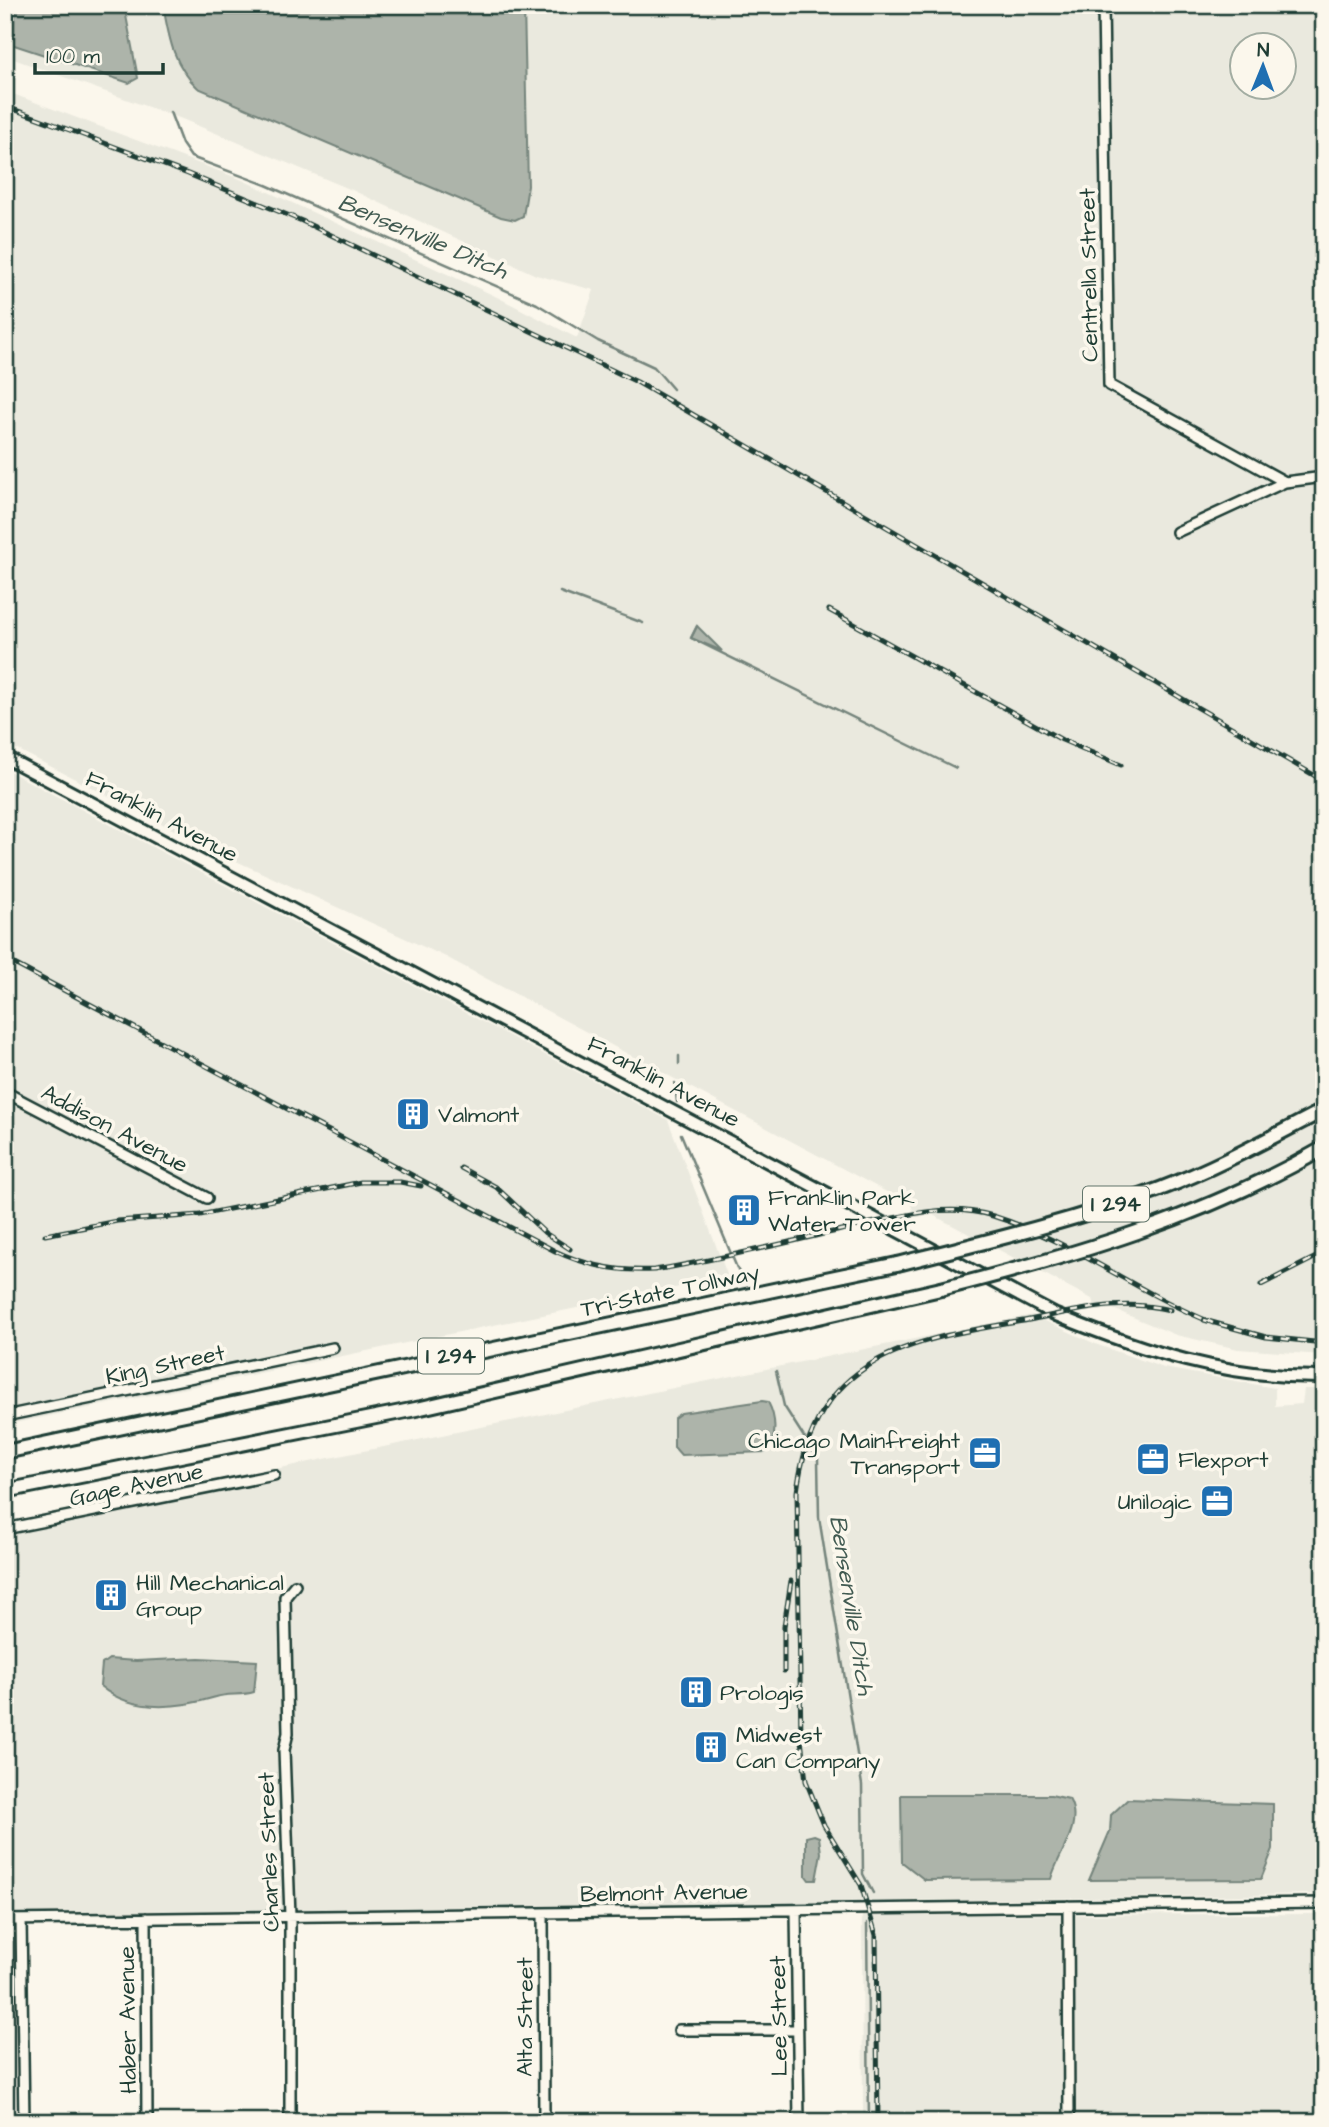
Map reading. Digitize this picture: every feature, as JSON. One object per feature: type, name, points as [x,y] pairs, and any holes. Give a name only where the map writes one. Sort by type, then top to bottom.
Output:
[{"type":"highway","name":"Tri-State Tollway","points":[[5,1452],[897,1264],[1009,1236],[1161,1189],[1245,1151],[1324,1110]]},
{"type":"highway","name":"I 294","points":[[5,1491],[421,1408],[1048,1263],[1134,1235],[1240,1191],[1324,1148]]},
{"type":"main road","name":"Franklin Avenue","points":[[5,757],[1056,1315],[1125,1343],[1196,1365],[1262,1375],[1324,1377]]},
{"type":"street","name":"Centrella Street","points":[[1103,5],[1109,385],[1285,482]]},
{"type":"street","points":[[1177,532],[1285,482],[1324,477]]},
{"type":"street","name":"Addison Avenue","points":[[5,1092],[206,1198]]},
{"type":"street","name":"King Street","points":[[5,1416],[333,1348]]},
{"type":"street","name":"Gage Avenue","points":[[5,1530],[274,1475]]},
{"type":"street","name":"Charles Street","points":[[290,2122],[290,1916],[284,1760],[288,1733],[285,1597],[295,1585]]},
{"type":"street","name":"Belmont Avenue","points":[[5,1920],[1324,1903]]},
{"type":"street","points":[[1068,1906],[1069,2122]]},
{"type":"street","name":"Lee Street","points":[[796,1910],[799,2122]]},
{"type":"street","name":"Alta Street","points":[[543,1913],[544,2122]]},
{"type":"street","name":"Haber Avenue","points":[[146,1918],[147,2122]]},
{"type":"street","points":[[21,1920],[24,2122]]},
{"type":"street","points":[[679,2030],[797,2030]]},
{"type":"shaded area","points":[[5,5],[1324,5],[1324,1355],[1238,1349],[1176,1335],[1113,1309],[1096,1311],[1092,1299],[933,1215],[916,1217],[911,1205],[446,957],[223,855],[5,743],[5,91],[240,179],[493,295],[577,338],[594,290],[536,275],[352,190],[182,119],[5,56]]},
{"type":"shaded area","points":[[5,5],[124,5],[138,78],[129,83],[5,42]]},
{"type":"shaded area","points":[[163,5],[524,5],[528,186],[523,216],[515,220],[501,217],[198,88],[178,60],[170,40]]},
{"type":"shaded area","points":[[697,626],[722,651],[691,638]]},
{"type":"shaded area","points":[[5,769],[668,1120],[728,1277],[5,1425]]},
{"type":"shaded area","points":[[1032,1315],[1098,1345],[1164,1368],[1275,1388],[1275,1406],[1302,1404],[1304,1389],[1324,1389],[1324,1894],[5,1916],[5,1524]]},
{"type":"shaded area","points":[[768,1402],[774,1421],[774,1434],[766,1452],[681,1455],[674,1447],[674,1418],[681,1413]]},
{"type":"shaded area","points":[[199,1658],[257,1661],[254,1692],[187,1704],[156,1706],[127,1701],[100,1686],[102,1664],[109,1659],[136,1661]]},
{"type":"shaded area","points":[[1324,1742],[1324,1887],[1320,1877],[1318,1757]]},
{"type":"shaded area","points":[[901,1795],[1051,1795],[1069,1799],[1074,1819],[1051,1879],[925,1880],[902,1862]]},
{"type":"shaded area","points":[[1128,1799],[1273,1804],[1273,1849],[1261,1879],[1089,1880],[1110,1831],[1111,1815]]},
{"type":"shaded area","points":[[806,1837],[819,1837],[821,1853],[816,1880],[809,1880],[806,1876]]},
{"type":"shaded area","points":[[1324,1914],[1324,2122],[863,2122],[862,1915]]},
{"type":"waterway","name":"Bensenville Ditch","points":[[170,112],[182,144],[191,157],[266,185],[537,304],[598,341],[654,367],[673,389]]},
{"type":"waterway","points":[[560,592],[643,623]]},
{"type":"waterway","points":[[697,626],[691,638],[956,768]]},
{"type":"waterway","name":"Bensenville Ditch","points":[[679,1056],[679,1064]]},
{"type":"waterway","name":"Bensenville Ditch","points":[[675,1083],[677,1102]]},
{"type":"waterway","name":"Bensenville Ditch","points":[[681,1134],[742,1280]]},
{"type":"waterway","name":"Bensenville Ditch","points":[[776,1371],[784,1406],[818,1459],[819,1517],[862,1785],[863,1874],[873,1893]]},
{"type":"waterway","name":"Bensenville Ditch","points":[[867,1923],[869,2122]]},
{"type":"railway","points":[[5,106],[188,174],[302,221],[637,382],[1324,781]]},
{"type":"railway","points":[[829,610],[1062,740],[1121,765]]},
{"type":"railway","points":[[5,959],[555,1251],[579,1261],[616,1269],[654,1270],[725,1257],[917,1213],[955,1210],[993,1216],[1022,1226],[1213,1323]]},
{"type":"railway","points":[[461,1168],[496,1187],[545,1233],[570,1249]]},
{"type":"railway","points":[[45,1235],[117,1221],[200,1215],[361,1182],[400,1182],[421,1186]]},
{"type":"railway","points":[[1261,1285],[1324,1253]]},
{"type":"railway","points":[[878,2122],[876,1935],[861,1885],[824,1825],[806,1781],[801,1740],[797,1492],[807,1446],[824,1409],[847,1382],[876,1361],[909,1347],[986,1327],[1099,1307],[1134,1305],[1170,1310]]},
{"type":"railway","points":[[1204,1320],[1266,1337],[1324,1343]]},
{"type":"railway","points":[[784,1671],[784,1626],[791,1581]]},
{"type":"place","name":"Valmont","points":[[413,1114]]},
{"type":"place","name":"Franklin Park Water Tower","points":[[744,1210]]},
{"type":"place","name":"Chicago Mainfreight Transport","points":[[985,1453]]},
{"type":"place","name":"Flexport","points":[[1153,1459]]},
{"type":"place","name":"Unilogic","points":[[1217,1501]]},
{"type":"place","name":"Hill Mechanical Group","points":[[111,1595]]},
{"type":"place","name":"Prologis","points":[[696,1692]]},
{"type":"place","name":"Midwest Can Company","points":[[711,1747]]}]
